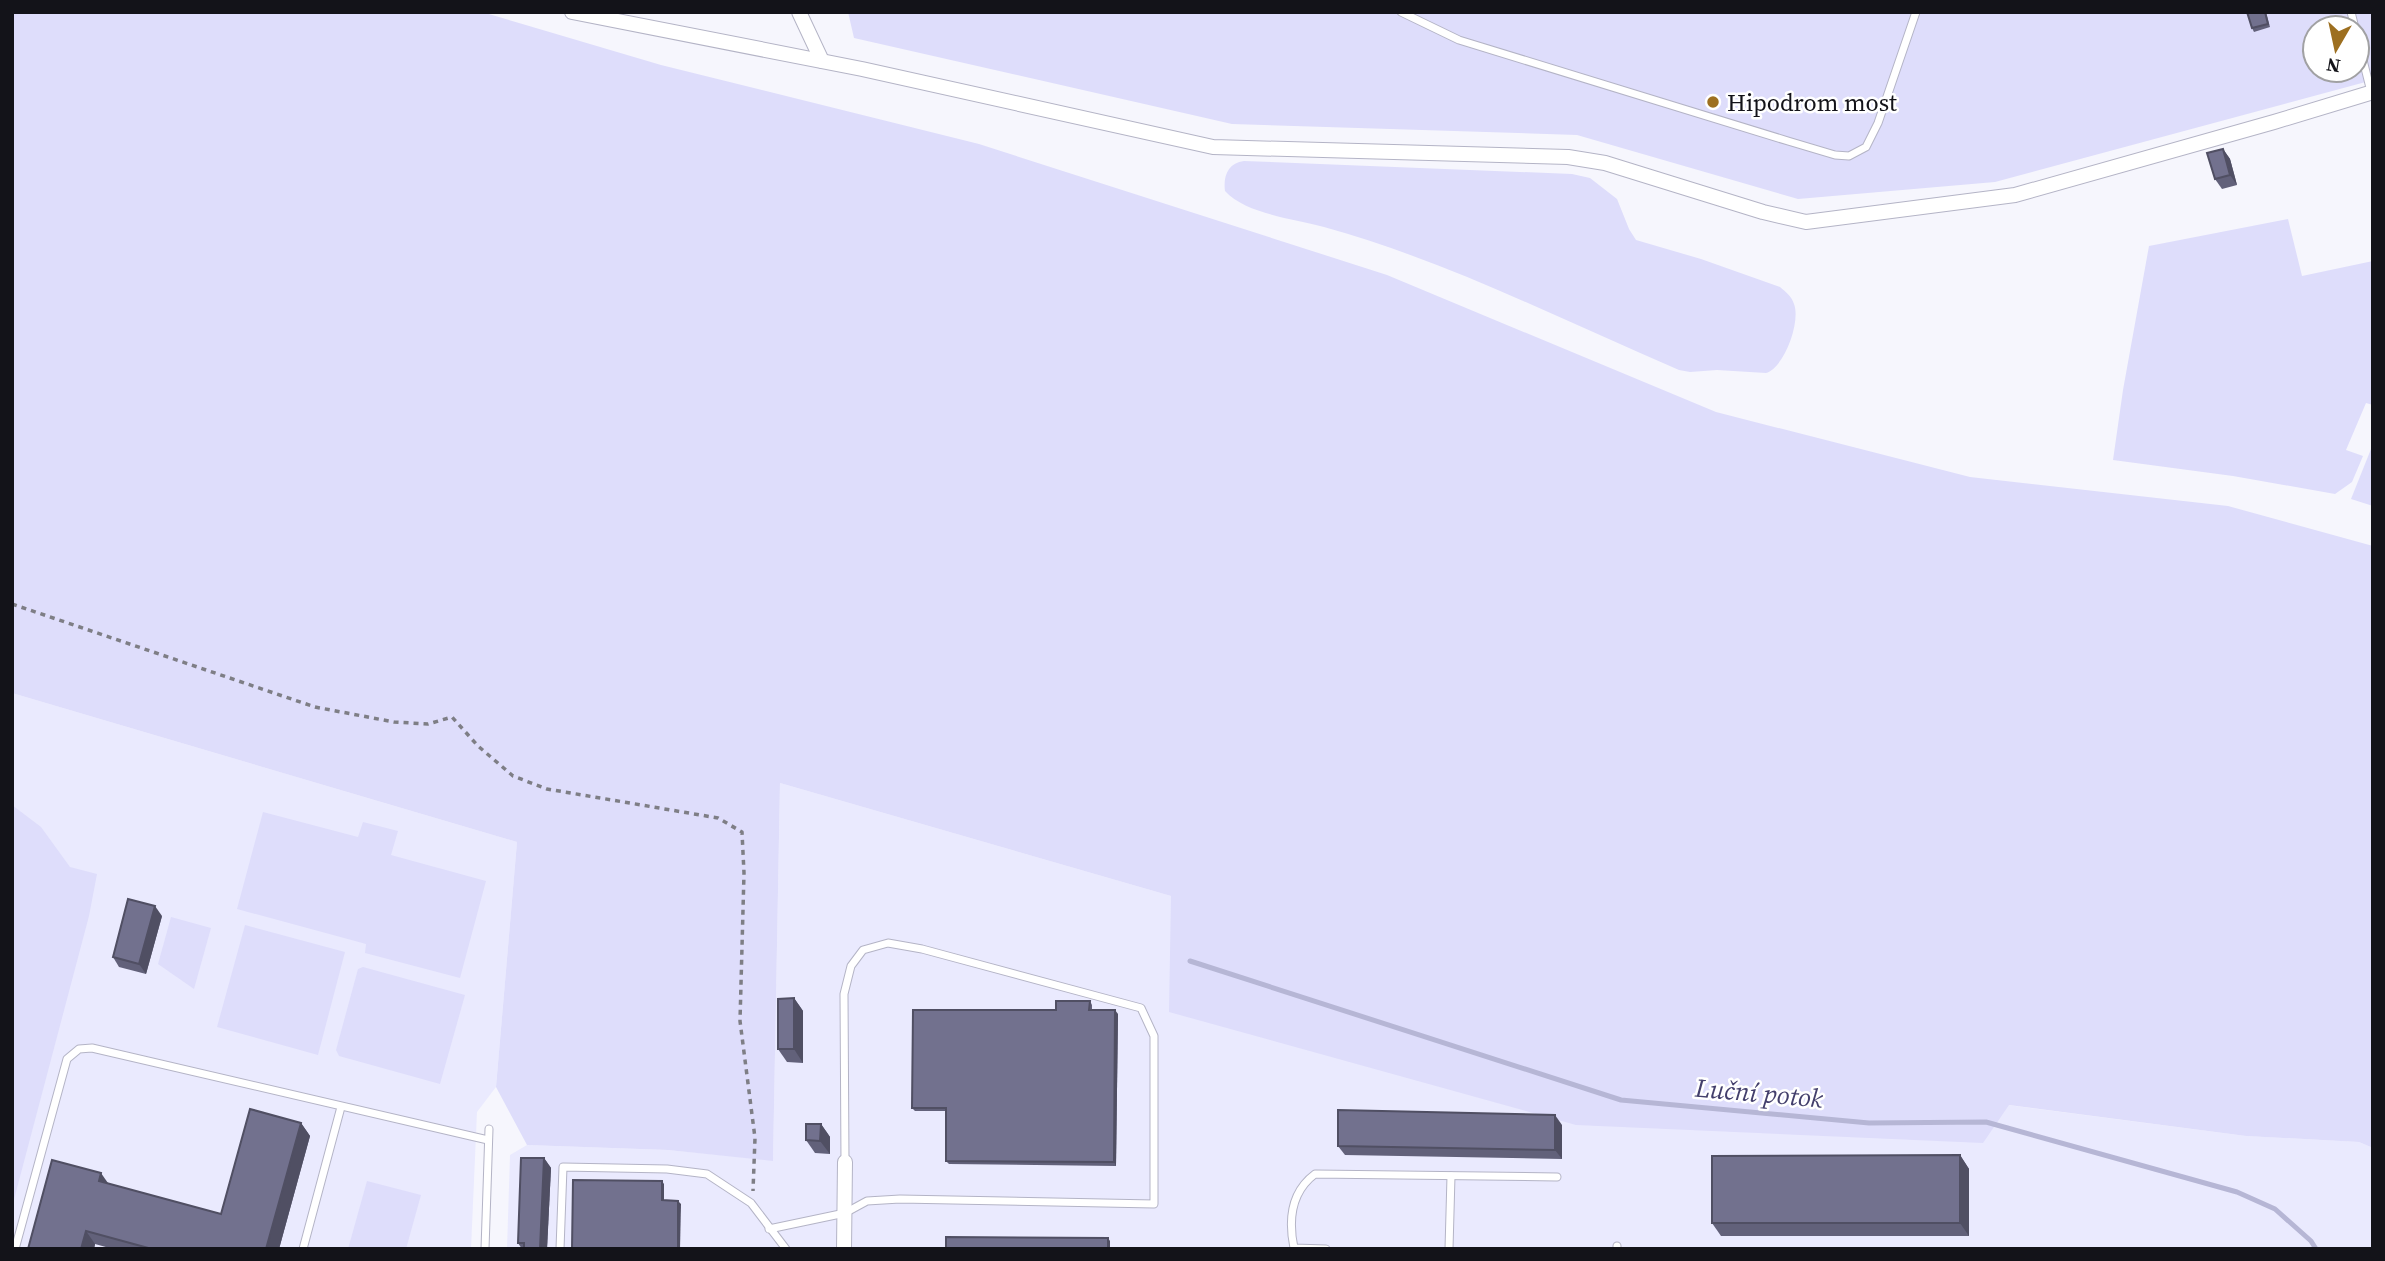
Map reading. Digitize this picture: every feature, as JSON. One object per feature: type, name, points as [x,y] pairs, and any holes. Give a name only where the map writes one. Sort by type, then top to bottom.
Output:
[{"type":"street","points":[[572,12],[822,61],[1213,146],[1568,156],[1605,163],[1763,212],[1806,222],[2015,195],[2372,92]]},
{"type":"street","points":[[799,12],[822,61]]},
{"type":"street","points":[[844,1249],[845,1162]]},
{"type":"lane","points":[[1401,12],[1459,40],[1799,145],[1849,156],[1866,147],[1878,123],[1916,12]]},
{"type":"lane","points":[[769,1229],[845,1213],[867,1201],[900,1199],[1154,1204],[1154,1036],[1142,1008],[922,949],[888,943],[863,950],[851,966],[845,994],[845,1162]]},
{"type":"lane","points":[[15,1249],[68,1059],[79,1049],[92,1048],[488,1140]]},
{"type":"lane","points":[[303,1249],[341,1107]]},
{"type":"lane","points":[[485,1249],[489,1129]]},
{"type":"lane","points":[[560,1249],[563,1167],[667,1169],[707,1174],[751,1203],[786,1249]]},
{"type":"lane","points":[[1326,1249],[1294,1248],[1290,1230],[1293,1206],[1302,1184],[1315,1174],[1557,1177]]},
{"type":"lane","points":[[1449,1249],[1451,1176]]},
{"type":"path","points":[[12,604],[315,708],[394,722],[428,724],[452,716],[478,746],[513,776],[547,789],[718,818],[742,832],[744,873],[740,1021],[755,1138],[755,1175],[751,1203]]},
{"type":"shaded area","points":[[12,12],[482,12],[661,65],[979,144],[1387,275],[1716,412],[1970,477],[2228,506],[2373,546],[2373,1148],[2359,1142],[2246,1136],[2009,1105],[1983,1143],[1576,1125],[1169,1012],[1171,896],[780,783],[773,1161],[668,1150],[527,1145],[496,1087],[517,842],[12,693]]},
{"type":"shaded area","name":"Hipodrom most","points":[[848,12],[2373,12],[2373,80],[2371,14],[2301,14],[2301,84],[2358,84],[1995,182],[1798,199],[1577,135],[1232,124],[854,38]]},
{"type":"shaded area","points":[[1244,161],[1572,174],[1590,178],[1617,199],[1636,240],[1701,259],[1780,287],[1794,304],[1796,312],[1793,332],[1785,354],[1773,369],[1766,373],[1679,370],[1460,274],[1370,241],[1271,215],[1245,205],[1225,191],[1226,175],[1230,167]]},
{"type":"shaded area","points":[[2288,219],[2302,276],[2373,261],[2373,405],[2366,403],[2346,450],[2363,456],[2352,482],[2335,494],[2233,476],[2113,460],[2149,246]]},
{"type":"shaded area","points":[[2373,444],[2373,506],[2351,499]]},
{"type":"shaded area","points":[[12,693],[517,842],[496,1087],[477,1112],[471,1249],[12,1249]]},
{"type":"shaded area","points":[[780,783],[1171,896],[2008,1105],[2246,1136],[2359,1142],[2373,1148],[2373,1249],[507,1249],[510,1155],[527,1145],[668,1150],[773,1160]]},
{"type":"shaded area","points":[[12,805],[41,827],[70,867],[97,874],[89,916],[12,1207]]},
{"type":"shaded area","points":[[263,812],[358,837],[363,822],[398,831],[391,855],[486,881],[460,978],[365,953],[366,944],[237,909]]},
{"type":"shaded area","points":[[171,917],[211,928],[194,989],[158,964]]},
{"type":"shaded area","points":[[245,925],[345,952],[318,1055],[217,1027]]},
{"type":"shaded area","points":[[363,967],[465,995],[440,1084],[339,1056],[336,1050],[358,969]]},
{"type":"shaded area","points":[[367,1181],[421,1195],[406,1249],[348,1249]]},
{"type":"building","points":[[2247,12],[2265,12],[2268,24],[2252,28]]},
{"type":"building","points":[[2223,149],[2230,175],[2215,179],[2207,153]]},
{"type":"building","points":[[128,899],[155,906],[139,964],[113,957]]},
{"type":"building","points":[[794,998],[794,1049],[778,1049],[778,999]]},
{"type":"building","points":[[1056,1001],[1090,1001],[1089,1010],[1115,1010],[1114,1162],[946,1161],[946,1108],[912,1108],[913,1010],[1056,1010]]},
{"type":"building","points":[[250,1109],[301,1123],[266,1249],[152,1249],[86,1231],[81,1249],[28,1249],[52,1160],[101,1173],[99,1181],[221,1214]]},
{"type":"building","points":[[1338,1110],[1555,1115],[1555,1150],[1338,1146]]},
{"type":"building","points":[[806,1124],[821,1124],[820,1141],[806,1140]]},
{"type":"building","points":[[1960,1155],[1960,1223],[1712,1223],[1712,1156]]},
{"type":"building","points":[[521,1158],[544,1158],[540,1249],[524,1249],[524,1243],[518,1243]]},
{"type":"building","points":[[573,1180],[662,1181],[662,1200],[678,1201],[678,1249],[572,1249]]},
{"type":"building","points":[[946,1237],[1108,1238],[1108,1249],[946,1249]]},
{"type":"waterway","name":"Luční potok","points":[[1190,961],[1621,1100],[1869,1123],[1986,1122],[2237,1192],[2275,1209],[2311,1241],[2316,1249]]},
{"type":"place","name":"Hipodrom most","points":[[1713,102]]}]
